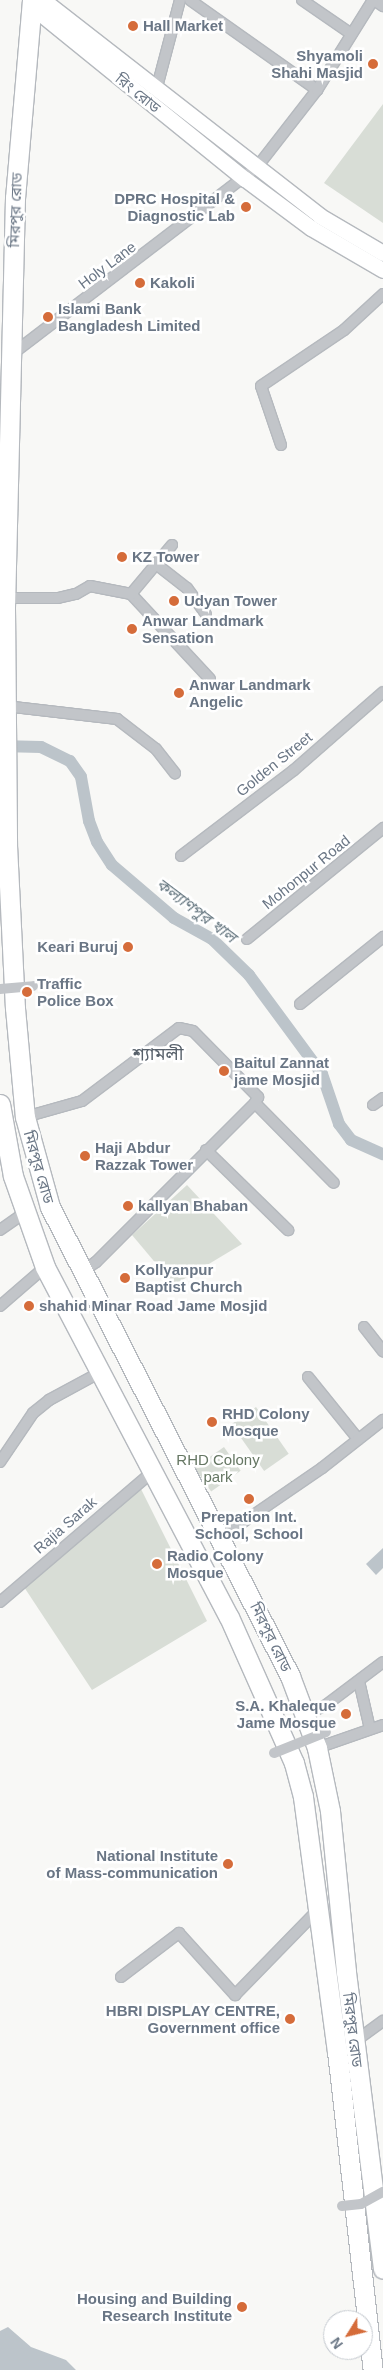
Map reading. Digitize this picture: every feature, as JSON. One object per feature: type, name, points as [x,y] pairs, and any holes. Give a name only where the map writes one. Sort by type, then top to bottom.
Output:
[{"type":"highway","name":"মিরপুর রোড","points":[[35,2],[18,135],[12,355],[5,376],[6,771],[15,1008],[25,1117],[50,1207],[81,1272],[290,1676],[305,1715],[322,1740],[354,2042],[383,2269]]},
{"type":"highway","name":"মিরপুর রোড","points":[[0,1104],[13,1176],[24,1213],[45,1267],[99,1374],[229,1617],[278,1723],[303,1797],[373,2370]]},
{"type":"highway","points":[[278,1723],[305,1715]]},
{"type":"main road","name":"রিং রোড","points":[[35,2],[157,86],[320,216],[383,253]]},
{"type":"main road","name":"রিং রোড","points":[[35,2],[244,179],[311,228],[383,270]]},
{"type":"street","points":[[157,86],[180,0]]},
{"type":"street","points":[[190,0],[317,90]]},
{"type":"street","points":[[302,0],[350,33]]},
{"type":"street","points":[[244,179],[257,167],[317,90],[350,33],[374,0],[383,6]]},
{"type":"street","name":"Holy Lane","points":[[12,355],[244,179]]},
{"type":"street","points":[[281,444],[261,386],[344,330],[383,294]]},
{"type":"street","points":[[131,594],[172,545]]},
{"type":"street","points":[[156,564],[187,588],[206,614]]},
{"type":"street","points":[[5,598],[58,598],[76,594],[90,586],[131,594],[210,679]]},
{"type":"street","name":"Golden Street","points":[[181,856],[294,770],[383,692]]},
{"type":"street","points":[[6,713],[117,719],[156,749],[175,773]]},
{"type":"street","name":"Mohonpur Road","points":[[247,939],[383,828]]},
{"type":"street","points":[[300,1004],[383,938]]},
{"type":"street","points":[[0,989],[33,986]]},
{"type":"street","points":[[25,1117],[82,1101],[179,1028],[193,1031],[257,1096],[255,1103],[103,1255],[81,1272]]},
{"type":"street","points":[[374,1106],[383,1098]]},
{"type":"street","points":[[255,1103],[334,1183]]},
{"type":"street","points":[[206,1150],[288,1230]]},
{"type":"street","points":[[0,1230],[24,1213]]},
{"type":"street","points":[[0,1306],[45,1267]]},
{"type":"street","points":[[364,1326],[383,1352]]},
{"type":"street","points":[[0,1462],[32,1413],[49,1400],[99,1374]]},
{"type":"street","points":[[308,1377],[358,1439]]},
{"type":"street","points":[[220,1538],[383,1420]]},
{"type":"street","name":"Rajia Sarak","points":[[0,1602],[152,1472]]},
{"type":"street","points":[[305,1715],[326,1705],[383,1662]]},
{"type":"street","points":[[359,1681],[370,1729]]},
{"type":"street","points":[[274,1753],[383,1725]]},
{"type":"street","points":[[121,1977],[179,1933],[235,1995],[318,1910]]},
{"type":"street","points":[[354,2042],[383,2021]]},
{"type":"street","points":[[342,2206],[361,2204],[383,2192]]},
{"type":"green space","points":[[383,104],[383,223],[324,183]]},
{"type":"green space","points":[[187,1185],[242,1244],[174,1285],[132,1235]]},
{"type":"green space","points":[[256,1407],[289,1454],[264,1471],[231,1424]]},
{"type":"green space","name":"RHD Colony park","points":[[224,1447],[241,1471],[211,1491],[195,1468]]},
{"type":"green space","points":[[140,1487],[207,1621],[92,1690],[24,1587]]},
{"type":"shaded area","points":[[383,1548],[383,1568],[376,1575],[366,1564]]},
{"type":"shaded area","points":[[8,2327],[31,2347],[66,2360],[76,2370],[0,2370],[0,2331]]},
{"type":"waterway","name":"কল্যাণপুর খাল","points":[[0,746],[41,747],[70,761],[81,777],[89,821],[97,842],[112,865],[174,918],[212,939],[249,975],[322,1074],[339,1124],[351,1140],[383,1154]]},
{"type":"place","name":"Hall Market","points":[[133,26]]},
{"type":"place","name":"Shyamoli Shahi Masjid","points":[[373,64]]},
{"type":"place","name":"DPRC Hospital & Diagnostic Lab","points":[[246,207]]},
{"type":"place","name":"Kakoli","points":[[140,283]]},
{"type":"place","name":"Islami Bank Bangladesh Limited","points":[[48,317]]},
{"type":"place","name":"KZ Tower","points":[[122,557]]},
{"type":"place","name":"Udyan Tower","points":[[174,601]]},
{"type":"place","name":"Anwar Landmark Sensation","points":[[132,629]]},
{"type":"place","name":"Anwar Landmark Angelic","points":[[179,693]]},
{"type":"place","name":"Keari Buruj","points":[[128,947]]},
{"type":"place","name":"Traffic Police Box","points":[[27,992]]},
{"type":"place","name":"Baitul Zannat jame Mosjid","points":[[224,1071]]},
{"type":"place","name":"Haji Abdur Razzak Tower","points":[[85,1156]]},
{"type":"place","name":"kallyan Bhaban","points":[[128,1206]]},
{"type":"place","name":"Kollyanpur Baptist Church","points":[[125,1278]]},
{"type":"place","name":"shahid Minar Road Jame Mosjid","points":[[29,1306]]},
{"type":"place","name":"RHD Colony Mosque","points":[[212,1422]]},
{"type":"place","name":"Prepation Int. School, School","points":[[249,1499]]},
{"type":"place","name":"Radio Colony Mosque","points":[[157,1564]]},
{"type":"place","name":"S.A. Khaleque Jame Mosque","points":[[346,1714]]},
{"type":"place","name":"National Institute of Mass-communication","points":[[228,1864]]},
{"type":"place","name":"HBRI DISPLAY CENTRE, Government office","points":[[290,2019]]},
{"type":"place","name":"Housing and Building Research Institute","points":[[242,2307]]},
{"type":"district","name":"শ্যামলী","points":[[158,1054]]}]
